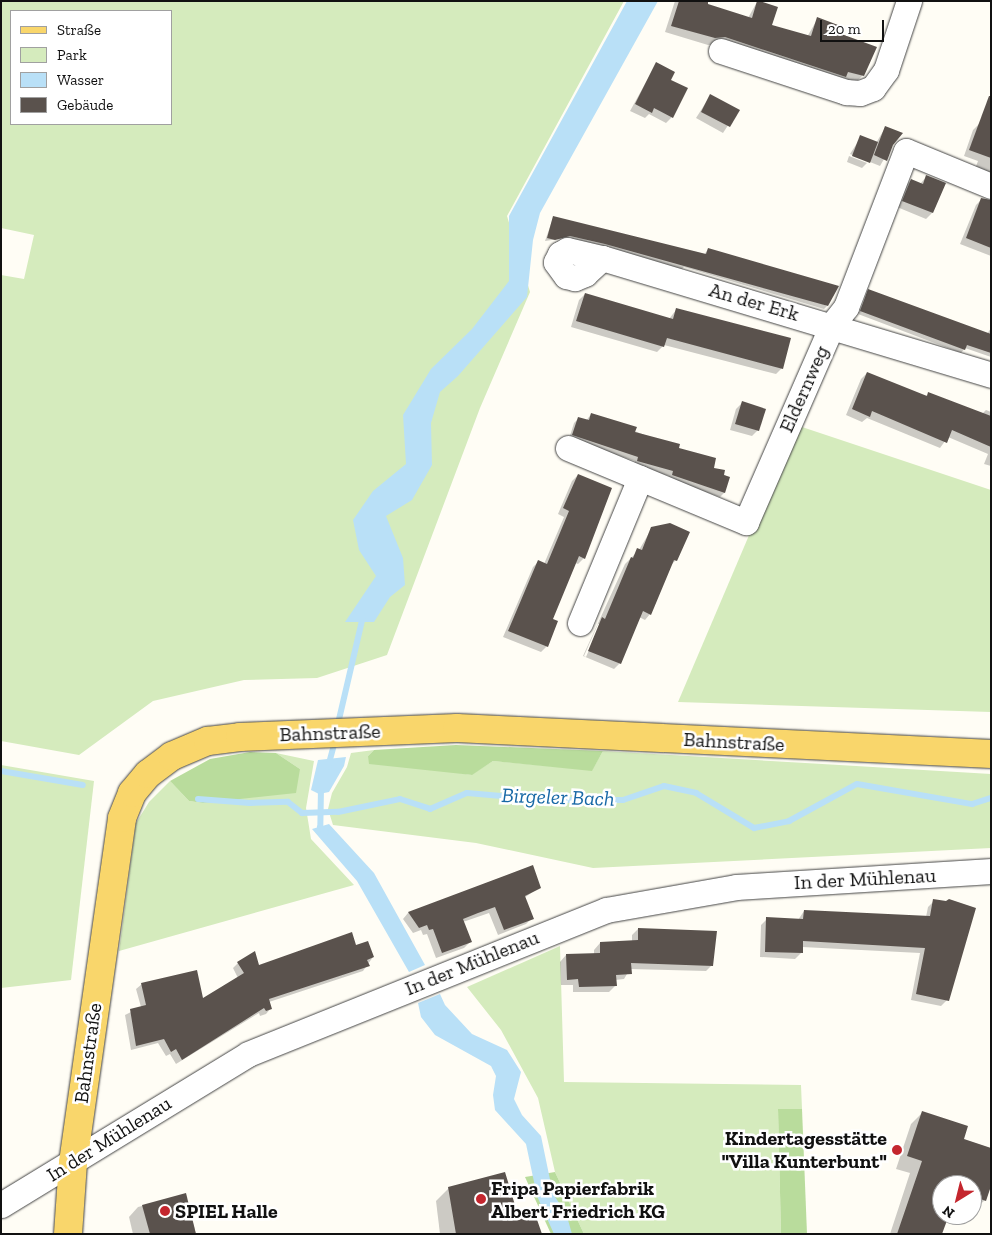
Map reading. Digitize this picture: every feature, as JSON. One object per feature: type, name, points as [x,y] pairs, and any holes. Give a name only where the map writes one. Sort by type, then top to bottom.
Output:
[{"type":"main road","name":"Bahnstraße","points":[[68,1234],[73,1163],[122,818],[132,793],[148,774],[172,756],[208,741],[320,732],[356,733],[457,728],[991,754]]},
{"type":"street","points":[[721,51],[846,92],[860,93],[873,88],[886,70],[909,1]]},
{"type":"street","name":"Eldernweg","points":[[568,448],[746,522],[832,325],[846,307],[906,151],[991,186]]},
{"type":"street","name":"An der Erk","points":[[602,258],[832,325],[991,375]]},
{"type":"street","points":[[580,623],[640,478]]},
{"type":"street","name":"In der Mühlenau","points":[[1,1205],[73,1163],[248,1054],[606,910],[736,887],[991,871]]},
{"type":"green space","points":[[1,1],[624,1],[507,216],[530,292],[480,408],[387,655],[317,678],[244,680],[153,701],[79,755],[1,741],[1,275],[24,279],[34,235],[1,228]]},
{"type":"green space","points":[[796,425],[991,490],[991,712],[678,702]]},
{"type":"green space","points":[[456,745],[603,751],[592,771],[493,761],[472,775],[369,764],[368,756],[374,750]]},
{"type":"green space","points":[[374,750],[368,756],[471,775],[493,761],[592,770],[603,751],[991,774],[991,848],[593,868],[476,843],[333,825],[328,809],[332,793],[347,767],[351,753]]},
{"type":"green space","points":[[250,752],[276,753],[300,769],[296,793],[203,803],[189,801],[170,781],[210,759]]},
{"type":"green space","points":[[276,753],[314,761],[306,808],[311,839],[354,885],[119,951],[136,823],[149,802],[170,781],[189,801],[203,803],[244,796],[300,769]]},
{"type":"green space","points":[[1,765],[94,781],[71,980],[1,988]]},
{"type":"green space","points":[[560,946],[564,1082],[801,1085],[802,1109],[778,1109],[781,1234],[584,1234],[555,1172],[538,1098],[501,1030],[467,987]]},
{"type":"green space","points":[[778,1109],[802,1109],[807,1234],[781,1234]]},
{"type":"green space","points":[[555,1172],[584,1234],[551,1234],[525,1177]]},
{"type":"water","points":[[627,1],[658,1],[540,213],[533,240],[527,297],[458,376],[440,392],[431,423],[432,465],[412,500],[386,516],[403,558],[405,585],[390,597],[374,622],[345,622],[376,576],[359,550],[353,520],[373,491],[406,464],[403,415],[431,369],[472,329],[509,281],[509,216]]},
{"type":"water","points":[[346,757],[344,766],[329,792],[319,794],[311,790],[318,760]]},
{"type":"water","points":[[329,824],[374,873],[425,965],[409,972],[357,881],[312,829]]},
{"type":"water","points":[[440,994],[445,1005],[472,1034],[507,1050],[521,1072],[514,1099],[522,1115],[541,1136],[553,1194],[566,1213],[572,1234],[554,1234],[537,1196],[526,1144],[495,1110],[493,1095],[496,1076],[491,1066],[435,1035],[421,1017],[418,1003]]},
{"type":"building","points":[[679,1],[708,1],[708,4],[752,18],[757,1],[760,1],[778,7],[772,25],[811,36],[817,17],[838,25],[836,32],[877,47],[864,76],[848,72],[846,77],[725,37],[715,38],[671,26]]},
{"type":"building","points":[[656,62],[675,72],[671,80],[688,88],[673,118],[654,108],[652,113],[635,104]]},
{"type":"building","points":[[710,94],[740,110],[730,127],[701,112]]},
{"type":"building","points":[[989,96],[991,96],[991,158],[969,150]]},
{"type":"building","points":[[885,126],[903,133],[893,145],[887,161],[874,155]]},
{"type":"building","points":[[860,135],[878,142],[870,163],[852,156]]},
{"type":"building","points":[[926,175],[946,183],[933,213],[902,201],[911,179],[923,184]]},
{"type":"building","points":[[981,198],[991,200],[991,248],[966,238]]},
{"type":"building","points":[[553,216],[706,254],[708,248],[839,286],[828,306],[605,244],[570,236],[555,240],[547,238]]},
{"type":"building","points":[[868,289],[991,334],[991,353],[967,345],[965,350],[860,311]]},
{"type":"building","points":[[585,293],[673,319],[676,308],[791,338],[783,369],[667,338],[664,347],[576,321]]},
{"type":"building","points":[[867,372],[927,396],[928,392],[991,416],[991,447],[952,430],[947,443],[872,411],[870,417],[852,409]]},
{"type":"building","points":[[742,401],[766,409],[759,431],[735,424]]},
{"type":"building","points":[[591,413],[637,427],[635,432],[680,444],[679,448],[716,458],[714,468],[725,470],[724,475],[730,477],[725,493],[672,475],[673,471],[637,461],[638,457],[572,435],[578,417],[589,420]]},
{"type":"building","points":[[578,474],[612,488],[585,559],[579,556],[553,619],[558,621],[548,647],[508,631],[538,560],[547,564],[569,511],[563,508]]},
{"type":"building","points":[[670,523],[690,532],[677,561],[674,560],[651,615],[643,611],[621,664],[588,651],[602,617],[605,619],[631,557],[633,558],[637,548],[642,550],[651,527]]},
{"type":"building","points":[[533,865],[541,888],[525,896],[534,919],[504,930],[495,907],[478,913],[463,919],[472,942],[442,953],[433,929],[429,930],[427,925],[419,928],[408,912]]},
{"type":"building","points":[[933,899],[946,901],[949,899],[976,908],[949,1001],[916,994],[925,948],[803,941],[803,953],[765,952],[766,917],[803,919],[804,910],[930,916]]},
{"type":"building","points":[[638,928],[717,931],[713,966],[631,963],[632,974],[616,975],[617,986],[579,987],[578,979],[567,980],[566,954],[600,953],[600,942],[638,940]]},
{"type":"building","points":[[352,932],[356,945],[368,941],[374,957],[367,960],[370,966],[269,999],[272,1009],[266,1011],[264,1008],[182,1060],[176,1049],[171,1052],[164,1039],[136,1046],[130,1009],[146,1005],[141,983],[197,970],[203,998],[244,973],[237,962],[255,951],[259,965]]},
{"type":"building","points":[[922,1111],[968,1126],[964,1139],[991,1148],[991,1186],[986,1201],[982,1200],[982,1175],[932,1175],[932,1225],[945,1225],[942,1234],[897,1234],[922,1161],[907,1156]]},
{"type":"building","name":"Fripa Papierfabrik Albert Friedrich KG","points":[[505,1172],[518,1215],[534,1211],[542,1234],[456,1234],[448,1187]]},
{"type":"building","name":"SPIEL Halle","points":[[186,1193],[196,1234],[150,1234],[142,1205]]},
{"type":"waterway","points":[[337,728],[363,616]]},
{"type":"waterway","points":[[328,767],[335,740]]},
{"type":"waterway","name":"Birgeler Bach","points":[[1,771],[83,785]]},
{"type":"waterway","name":"Birgeler Bach","points":[[198,799],[250,803],[288,802],[302,813],[338,812],[400,799],[430,809],[467,793],[547,800],[623,800],[664,786],[696,793],[754,828],[789,821],[857,784],[972,804],[991,798]]},
{"type":"waterway","name":"Birgeler Bach","points":[[321,788],[320,827],[326,833]]},
{"type":"place","name":"Kindertagesstätte \"Villa Kunterbunt\"","points":[[897,1150]]},
{"type":"place","name":"Fripa Papierfabrik Albert Friedrich KG","points":[[481,1199]]},
{"type":"place","name":"SPIEL Halle","points":[[165,1211]]}]
